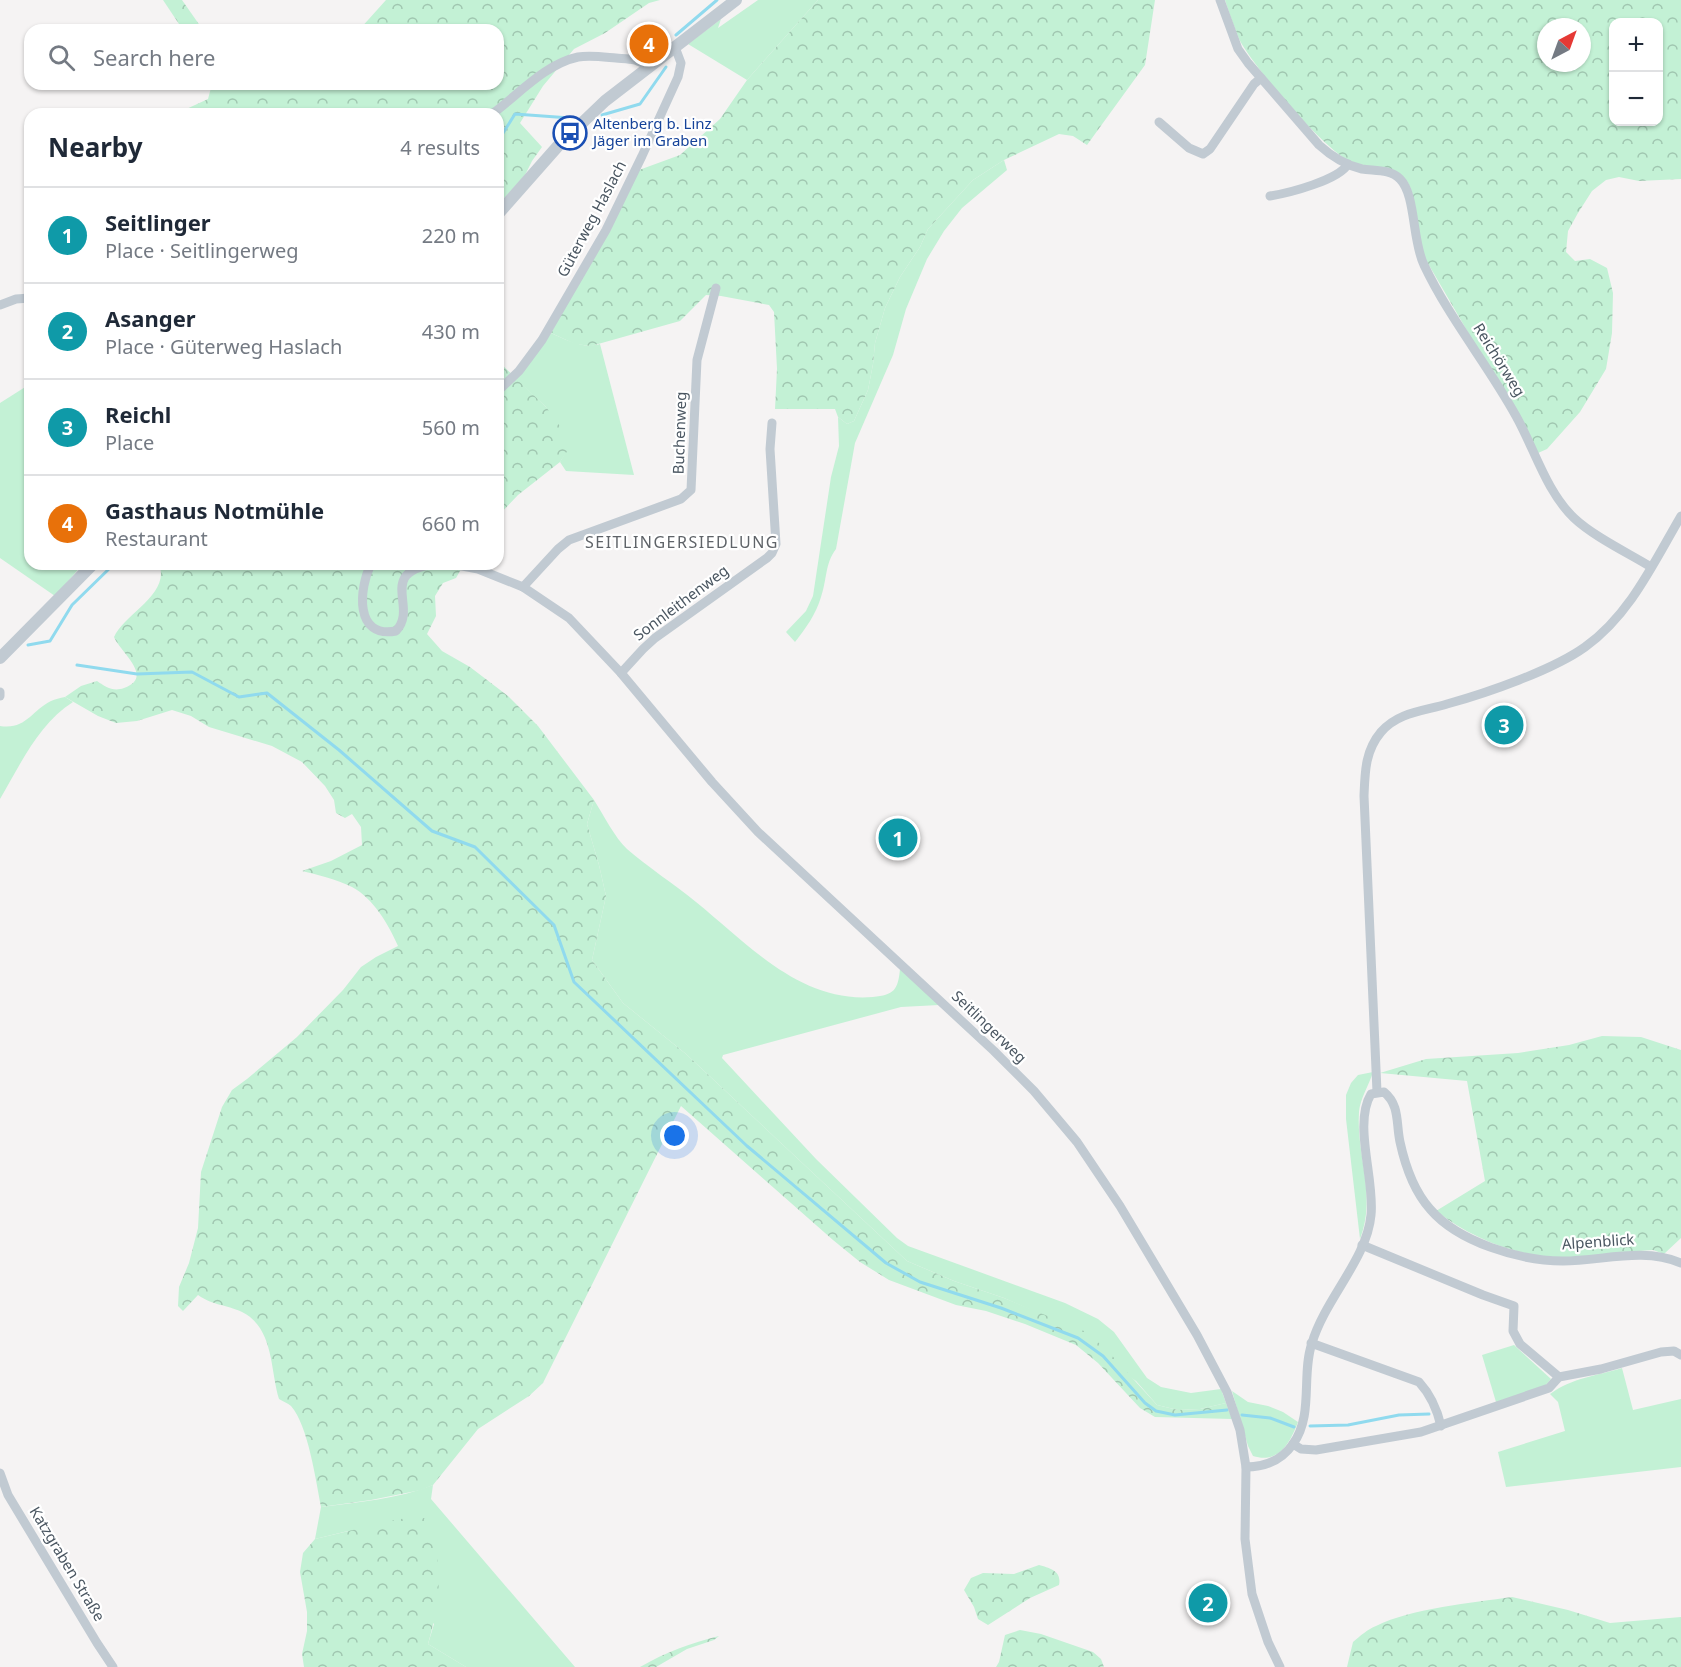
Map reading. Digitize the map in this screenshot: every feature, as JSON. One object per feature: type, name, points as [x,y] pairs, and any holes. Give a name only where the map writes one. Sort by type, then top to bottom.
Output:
[{"type":"street","points":[[504,207],[570,133],[605,100],[736,0]]},
{"type":"street","name":"Reichörweg","points":[[1220,0],[1238,49],[1328,154],[1348,164],[1388,172],[1400,178],[1409,190],[1417,245],[1423,263],[1516,416],[1551,488],[1576,520],[1651,567]]},
{"type":"street","name":"Güterweg Haslach","points":[[504,385],[519,371],[542,340],[606,230],[678,77],[681,63],[675,46]]},
{"type":"street","points":[[500,108],[537,79],[570,59],[588,56],[634,59],[646,67]]},
{"type":"street","points":[[1159,122],[1189,148],[1203,154],[1210,149],[1254,84],[1261,78]]},
{"type":"street","points":[[1270,196],[1341,173],[1348,164]]},
{"type":"street","name":"Buchenweg","points":[[523,587],[569,540],[681,499],[692,490],[697,360],[716,288]]},
{"type":"street","points":[[0,305],[24,298]]},
{"type":"street","name":"Sonnleithenweg","points":[[621,673],[655,638],[772,553],[776,544],[770,449],[772,423]]},
{"type":"street","points":[[1280,1667],[1268,1642],[1252,1594],[1245,1539],[1246,1467],[1257,1467],[1283,1456],[1301,1430],[1305,1413],[1307,1359],[1311,1343],[1324,1311],[1362,1245],[1371,1216],[1372,1202],[1363,1118],[1365,1104],[1371,1094],[1377,1092],[1364,796],[1366,763],[1373,742],[1394,721],[1408,714],[1446,705],[1492,689],[1561,661],[1583,648],[1612,622],[1633,596],[1681,516]]},
{"type":"street","points":[[0,658],[87,570]]},
{"type":"street","points":[[370,570],[362,589],[362,609],[373,626],[380,631],[389,632],[396,631],[404,620],[400,589],[403,580],[414,570]]},
{"type":"street","points":[[480,570],[523,587],[569,618],[621,673]]},
{"type":"street","name":"Seitlingerweg","points":[[621,673],[749,823],[994,1051],[1034,1091],[1077,1142],[1120,1206],[1217,1370],[1235,1410],[1246,1467]]},
{"type":"street","name":"Alpenblick","points":[[1377,1092],[1384,1092],[1392,1099],[1407,1167],[1429,1208],[1445,1223],[1465,1235],[1504,1251],[1540,1259],[1563,1261],[1644,1254],[1681,1263]]},
{"type":"street","points":[[1362,1245],[1514,1306],[1513,1331],[1520,1344],[1559,1377]]},
{"type":"street","points":[[1311,1343],[1419,1382],[1437,1409],[1441,1426]]},
{"type":"street","points":[[1293,1444],[1301,1449],[1316,1450],[1421,1432],[1549,1388],[1559,1377],[1601,1369],[1661,1352],[1674,1351],[1681,1355]]},
{"type":"street","name":"Katzgraben Straße","points":[[0,1473],[9,1495],[113,1667]]},
{"type":"green space","points":[[163,0],[182,0],[199,24],[179,24]]},
{"type":"green space","points":[[386,0],[660,0],[649,3],[605,33],[574,49],[543,86],[520,123],[542,147],[525,175],[504,198],[504,108],[188,108],[208,99],[210,90],[504,90],[504,24],[364,24]]},
{"type":"green space","points":[[758,0],[818,0],[747,80],[688,44],[721,19],[718,28]]},
{"type":"green space","points":[[818,0],[1155,0],[1145,65],[1087,145],[1073,136],[1059,134],[1004,160],[973,180],[928,229],[885,308],[875,343],[868,390],[854,421],[847,424],[838,417],[835,409],[775,409],[777,369],[774,312],[769,305],[706,295],[680,321],[591,346],[575,344],[551,333],[639,170],[680,155],[720,119],[747,80]]},
{"type":"green space","points":[[1225,0],[1681,0],[1681,179],[1639,181],[1619,177],[1606,180],[1592,191],[1568,231],[1566,252],[1575,261],[1590,259],[1607,268],[1613,293],[1612,333],[1606,369],[1580,412],[1547,449],[1538,453],[1426,260],[1417,231],[1412,193],[1406,180],[1394,172],[1356,163],[1338,154],[1290,106],[1258,67],[1239,39]]},
{"type":"green space","points":[[1004,160],[1007,170],[962,208],[944,231],[927,259],[906,309],[893,355],[855,443],[836,549],[828,566],[819,603],[795,642],[786,632],[806,611],[813,596],[831,477],[839,446],[838,417],[847,424],[854,421],[868,390],[875,343],[885,308],[928,229],[973,180]]},
{"type":"green space","points":[[551,333],[581,345],[600,344],[634,475],[566,471],[560,462],[567,450],[546,407],[515,378],[528,365]]},
{"type":"green space","points":[[504,367],[546,407],[562,429],[568,450],[560,462],[518,495],[504,510]]},
{"type":"green space","points":[[24,388],[24,570],[78,570],[55,596],[0,558],[0,403]]},
{"type":"green space","points":[[160,570],[461,570],[456,578],[443,583],[435,596],[436,616],[427,634],[442,651],[470,667],[508,696],[538,726],[594,800],[587,824],[606,896],[592,960],[623,1003],[686,1054],[907,1261],[1084,1331],[1105,1348],[1157,1405],[1178,1410],[1200,1409],[1226,1403],[1232,1419],[1155,1417],[1140,1408],[1098,1363],[1076,1345],[1025,1324],[986,1311],[956,1305],[889,1280],[860,1262],[833,1240],[681,1106],[543,1383],[529,1396],[478,1429],[433,1485],[421,1490],[371,1500],[321,1507],[307,1439],[291,1406],[279,1399],[269,1350],[260,1328],[242,1312],[198,1295],[183,1311],[178,1306],[179,1287],[189,1263],[198,1228],[201,1172],[222,1107],[232,1090],[297,1037],[343,990],[361,967],[398,946],[380,913],[360,892],[340,882],[302,871],[331,861],[362,845],[361,827],[352,814],[345,818],[336,813],[334,800],[325,786],[302,762],[272,746],[209,727],[191,716],[172,710],[137,721],[116,723],[98,716],[65,697],[81,686],[97,681],[113,689],[124,688],[133,683],[136,671],[114,637],[119,628],[153,594],[161,575]]},
{"type":"green space","points":[[65,697],[73,702],[50,721],[40,733],[0,799],[0,726],[16,725],[28,719],[51,701]]},
{"type":"green space","points":[[594,800],[627,849],[777,968],[822,991],[847,996],[873,997],[886,995],[894,990],[900,969],[939,1005],[901,1007],[723,1055],[722,1058],[816,1159],[897,1238],[908,1246],[1065,1303],[1098,1319],[1114,1332],[1147,1378],[1161,1387],[1191,1393],[1221,1389],[1226,1403],[1200,1409],[1178,1410],[1157,1405],[1136,1381],[1042,1315],[907,1261],[686,1054],[623,1003],[592,960],[606,896],[587,824]]},
{"type":"green space","points":[[1602,1036],[1641,1037],[1681,1050],[1681,1238],[1664,1254],[1653,1250],[1576,1258],[1547,1257],[1496,1245],[1465,1230],[1436,1211],[1485,1181],[1467,1081],[1380,1073],[1426,1059],[1518,1053],[1569,1045]]},
{"type":"green space","points":[[1373,1072],[1359,1112],[1367,1207],[1360,1239],[1346,1119],[1346,1095],[1351,1083],[1358,1075]]},
{"type":"green space","points":[[1514,1345],[1551,1379],[1545,1386],[1496,1402],[1482,1355]]},
{"type":"green space","points":[[1622,1368],[1633,1410],[1681,1399],[1681,1467],[1506,1487],[1498,1452],[1565,1431],[1558,1402],[1550,1394],[1576,1381]]},
{"type":"green space","points":[[1232,1391],[1248,1402],[1283,1412],[1298,1422],[1287,1444],[1277,1454],[1262,1458],[1253,1456]]},
{"type":"green space","points":[[433,1485],[431,1499],[575,1667],[466,1667],[428,1644],[434,1624],[348,1531],[315,1539],[321,1507],[392,1497]]},
{"type":"green space","points":[[419,1516],[430,1521],[437,1554],[439,1582],[436,1611],[428,1644],[466,1667],[304,1667],[302,1654],[307,1631],[307,1612],[300,1572],[303,1553],[315,1539]]},
{"type":"green space","points":[[1039,1565],[1057,1573],[1059,1585],[1030,1598],[988,1625],[978,1619],[964,1590],[971,1578],[983,1573],[1014,1574]]},
{"type":"green space","points":[[1512,1597],[1610,1623],[1681,1617],[1681,1667],[1347,1667],[1353,1642],[1376,1626],[1424,1610]]},
{"type":"green space","points":[[1020,1630],[1041,1634],[1093,1652],[1101,1659],[1104,1667],[996,1667],[1005,1635]]},
{"type":"green space","points":[[719,1636],[714,1640],[687,1649],[656,1667],[640,1667],[679,1648]]},
{"type":"waterway","points":[[676,35],[717,0]]},
{"type":"waterway","points":[[602,115],[640,104],[666,67]]},
{"type":"waterway","points":[[504,131],[515,114],[570,118]]},
{"type":"waterway","points":[[28,645],[50,641],[72,605],[108,570]]},
{"type":"waterway","points":[[77,665],[137,674],[192,672],[239,697],[267,693],[339,750],[432,831],[475,847],[554,925],[574,982],[747,1146],[886,1263],[920,1282],[1001,1308],[1078,1338],[1103,1356],[1145,1403],[1156,1411],[1175,1415],[1227,1410]]},
{"type":"waterway","points":[[1310,1426],[1348,1425],[1399,1415],[1429,1414]]},
{"type":"waterway","points":[[1242,1415],[1270,1418],[1294,1427]]},
{"type":"place","name":"Gasthaus Notmühle","points":[[649,44]]},
{"type":"place","name":"Altenberg b. Linz Jäger im Graben","points":[[570,133]]},
{"type":"place","name":"Reichl","points":[[1504,725]]},
{"type":"place","name":"Seitlinger","points":[[898,838]]},
{"type":"place","name":"Asanger","points":[[1208,1603]]},
{"type":"district","name":"SEITLINGERSIEDLUNG","points":[[682,542]]}]
